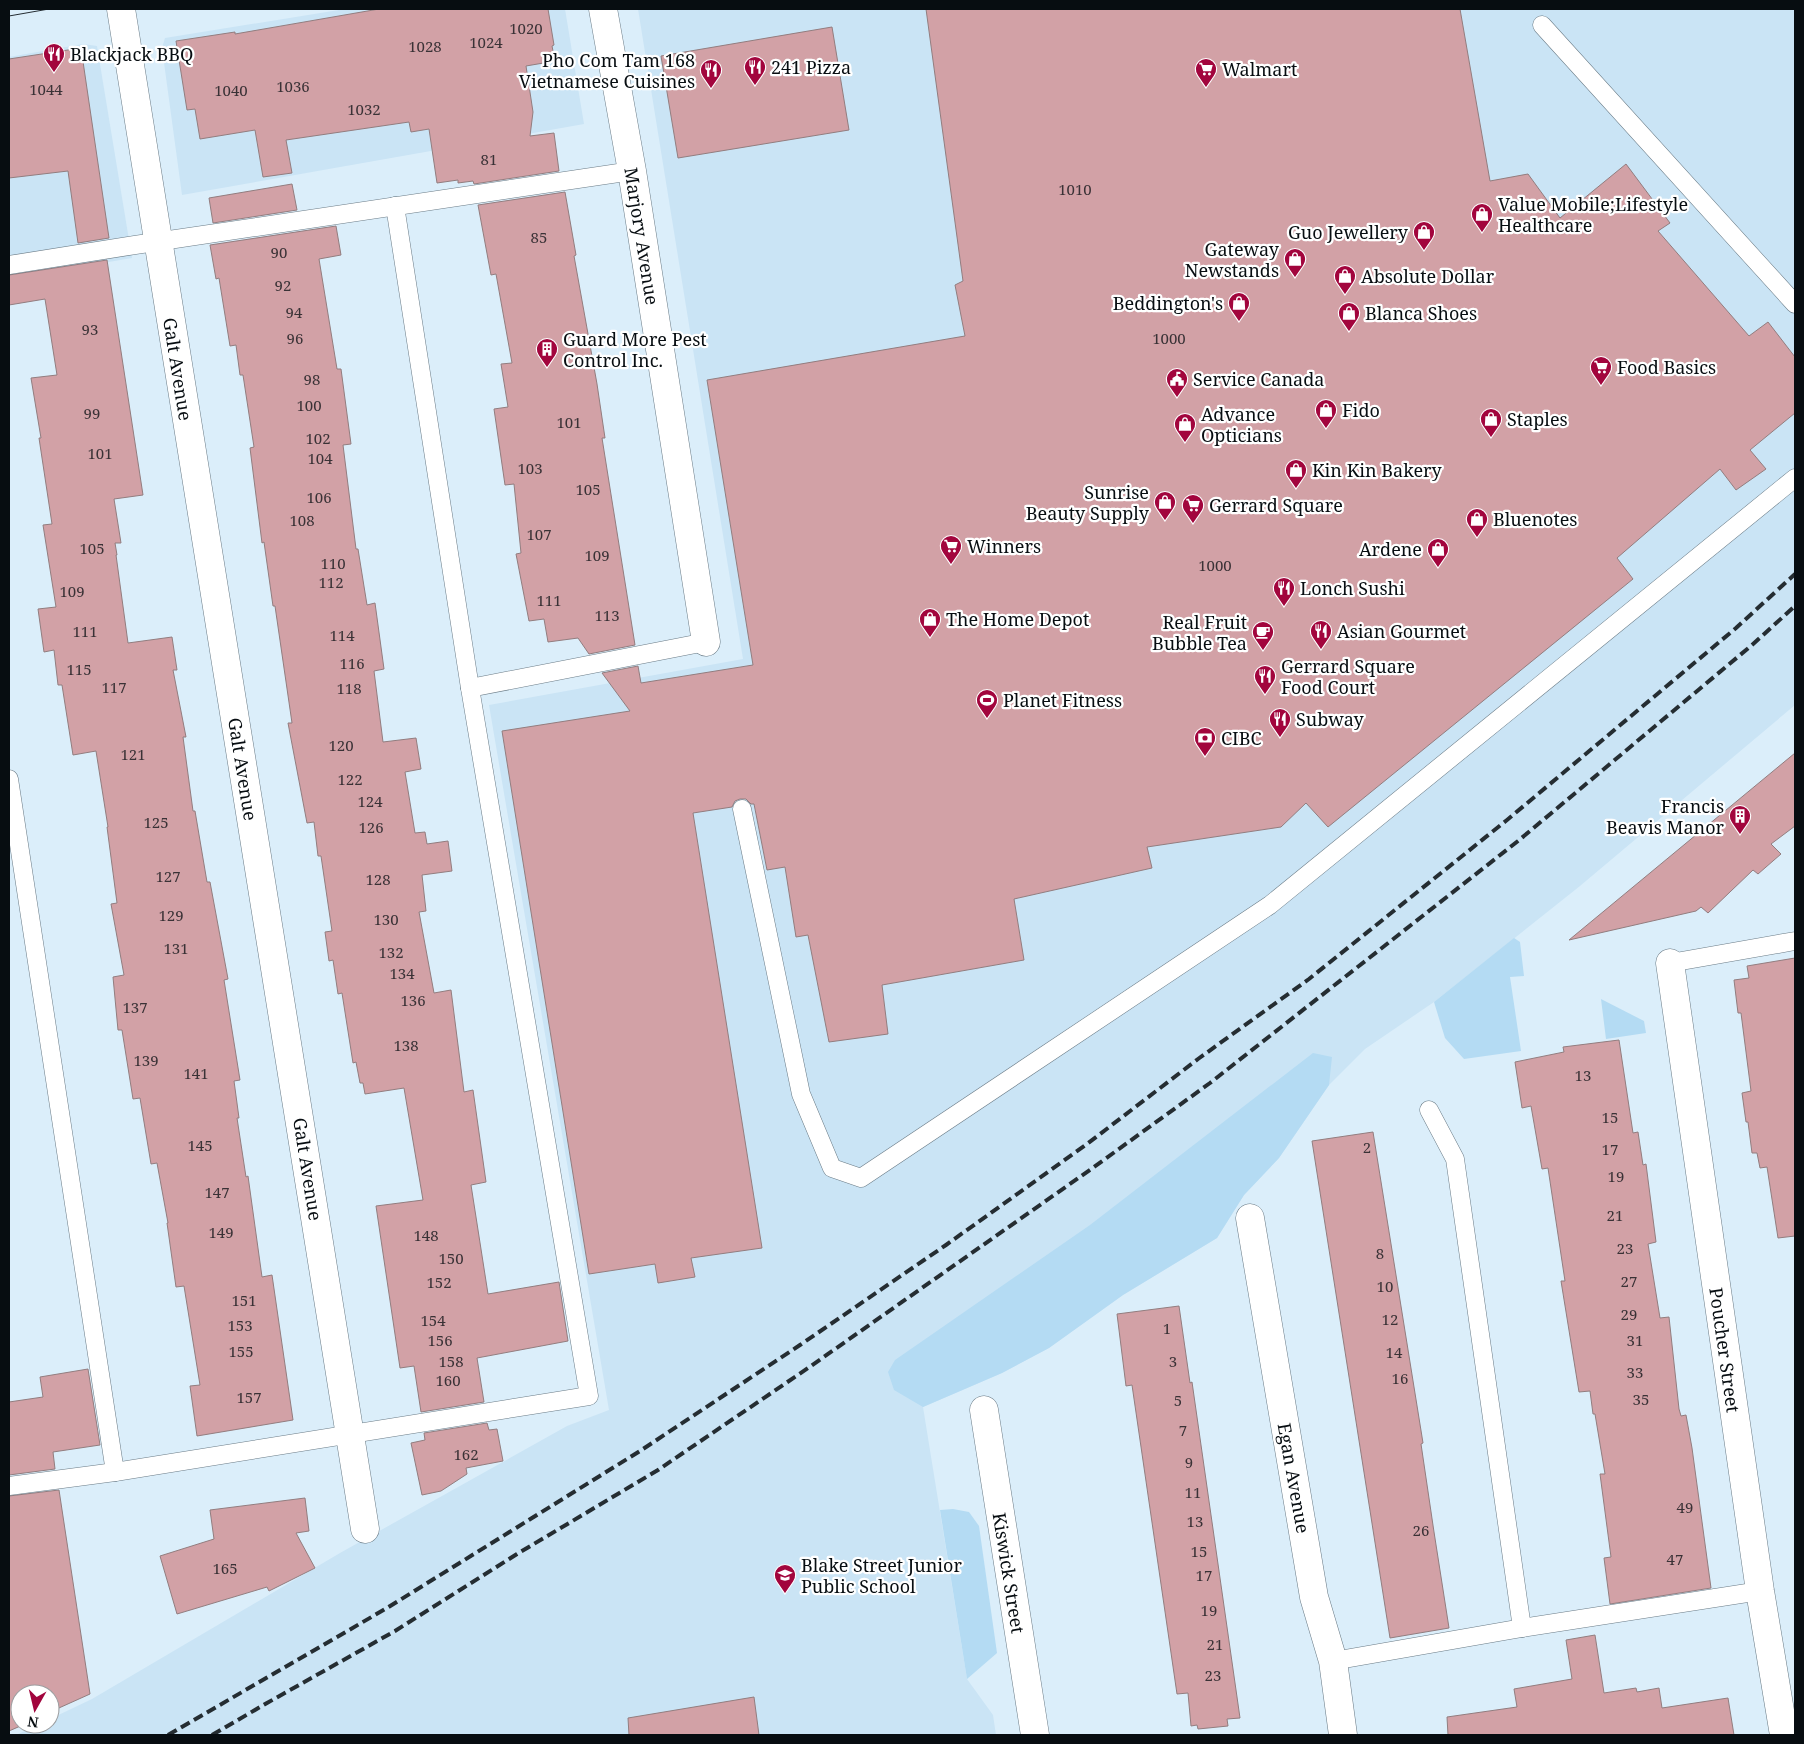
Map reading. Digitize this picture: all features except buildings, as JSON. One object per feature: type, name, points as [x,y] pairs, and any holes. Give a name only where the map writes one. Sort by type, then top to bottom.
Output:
[{"type":"street","name":"Galt Avenue","points":[[121,9],[365,1529]]},
{"type":"street","name":"Marjory Avenue","points":[[603,9],[632,171],[706,642]]},
{"type":"street","name":"Poucher Street","points":[[1670,963],[1760,1591],[1784,1735]]},
{"type":"street","name":"Egan Avenue","points":[[1250,1218],[1314,1596],[1333,1661],[1343,1735]]},
{"type":"street","name":"Kiswick Street","points":[[984,1410],[1034,1735]]},
{"type":"lane","points":[[1542,25],[1795,304]]},
{"type":"lane","points":[[9,265],[158,241],[632,171]]},
{"type":"lane","points":[[9,1486],[115,1472],[589,1396],[470,688],[395,206]]},
{"type":"lane","points":[[742,809],[801,1094],[832,1168],[861,1178],[1270,905],[1795,478]]},
{"type":"lane","points":[[470,688],[706,642]]},
{"type":"lane","points":[[9,779],[115,1472]]},
{"type":"lane","points":[[1670,963],[1795,941]]},
{"type":"lane","points":[[1429,1110],[1455,1159],[1522,1628]]},
{"type":"lane","points":[[1333,1661],[1522,1628],[1760,1591]]},
{"type":"shaded area","points":[[345,9],[565,9],[584,124],[182,195],[162,48],[165,38]]},
{"type":"shaded area","points":[[638,9],[1795,9],[1795,705],[1580,886],[1434,1002],[1365,1049],[1329,1085],[1279,1158],[1244,1195],[1217,1238],[1123,1295],[1049,1348],[1002,1373],[923,1407],[967,1679],[993,1715],[996,1735],[16,1735],[60,1734],[60,1714],[92,1699],[340,1553],[567,1426],[609,1410],[489,705],[743,659]]},
{"type":"shaded area","points":[[83,44],[97,46],[132,258],[9,279],[9,57]]},
{"type":"shaded area","points":[[1514,938],[1520,942],[1524,976],[1510,977],[1521,1051],[1464,1059],[1445,1038],[1434,1002]]},
{"type":"shaded area","points":[[1601,999],[1644,1021],[1646,1033],[1606,1039]]},
{"type":"shaded area","points":[[1313,1053],[1332,1057],[1329,1085],[1279,1158],[1244,1195],[1217,1238],[1123,1295],[1049,1348],[1002,1373],[923,1407],[894,1390],[888,1372],[895,1360],[1090,1225]]},
{"type":"shaded area","points":[[953,1509],[969,1512],[979,1526],[997,1653],[967,1679],[940,1510]]},
{"type":"tram line","points":[[9,16],[49,9]]},
{"type":"railway","points":[[168,1735],[387,1608],[640,1451],[946,1245],[1087,1144],[1198,1059],[1309,979],[1507,820],[1736,628],[1795,574]]},
{"type":"railway","points":[[212,1735],[395,1631],[517,1554],[658,1470],[811,1366],[1094,1167],[1210,1083],[1518,841],[1752,645],[1795,606]]},
{"type":"place","name":"Blackjack BBQ","points":[[54,73]]},
{"type":"place","name":"241 Pizza","points":[[755,86]]},
{"type":"place","name":"Walmart","points":[[1206,88]]},
{"type":"place","name":"Pho Com Tam 168 Vietnamese Cuisines","points":[[711,89]]},
{"type":"place","name":"Value Mobile;Lifestyle Healthcare","points":[[1482,233]]},
{"type":"place","name":"Guo Jewellery","points":[[1424,251]]},
{"type":"place","name":"Gateway Newstands","points":[[1295,278]]},
{"type":"place","name":"Absolute Dollar","points":[[1345,295]]},
{"type":"place","name":"Beddington's","points":[[1239,322]]},
{"type":"place","name":"Blanca Shoes","points":[[1349,332]]},
{"type":"place","name":"Guard More Pest Control Inc.","points":[[547,368]]},
{"type":"place","name":"Food Basics","points":[[1601,386]]},
{"type":"place","name":"Service Canada","points":[[1177,398]]},
{"type":"place","name":"Fido","points":[[1326,429]]},
{"type":"place","name":"Staples","points":[[1491,438]]},
{"type":"place","name":"Advance Opticians","points":[[1185,443]]},
{"type":"place","name":"Kin Kin Bakery","points":[[1296,489]]},
{"type":"place","name":"Sunrise Beauty Supply","points":[[1165,521]]},
{"type":"place","name":"Gerrard Square","points":[[1193,524]]},
{"type":"place","name":"Bluenotes","points":[[1477,538]]},
{"type":"place","name":"Winners","points":[[951,565]]},
{"type":"place","name":"Ardene","points":[[1438,568]]},
{"type":"place","name":"Lonch Sushi","points":[[1284,607]]},
{"type":"place","name":"The Home Depot","points":[[930,638]]},
{"type":"place","name":"Asian Gourmet","points":[[1321,650]]},
{"type":"place","name":"Real Fruit Bubble Tea","points":[[1263,651]]},
{"type":"place","name":"Gerrard Square Food Court","points":[[1265,695]]},
{"type":"place","name":"Planet Fitness","points":[[987,719]]},
{"type":"place","name":"Subway","points":[[1280,738]]},
{"type":"place","name":"CIBC","points":[[1205,757]]},
{"type":"place","name":"Francis Beavis Manor","points":[[1740,835]]},
{"type":"place","name":"Blake Street Junior Public School","points":[[785,1594]]}]
